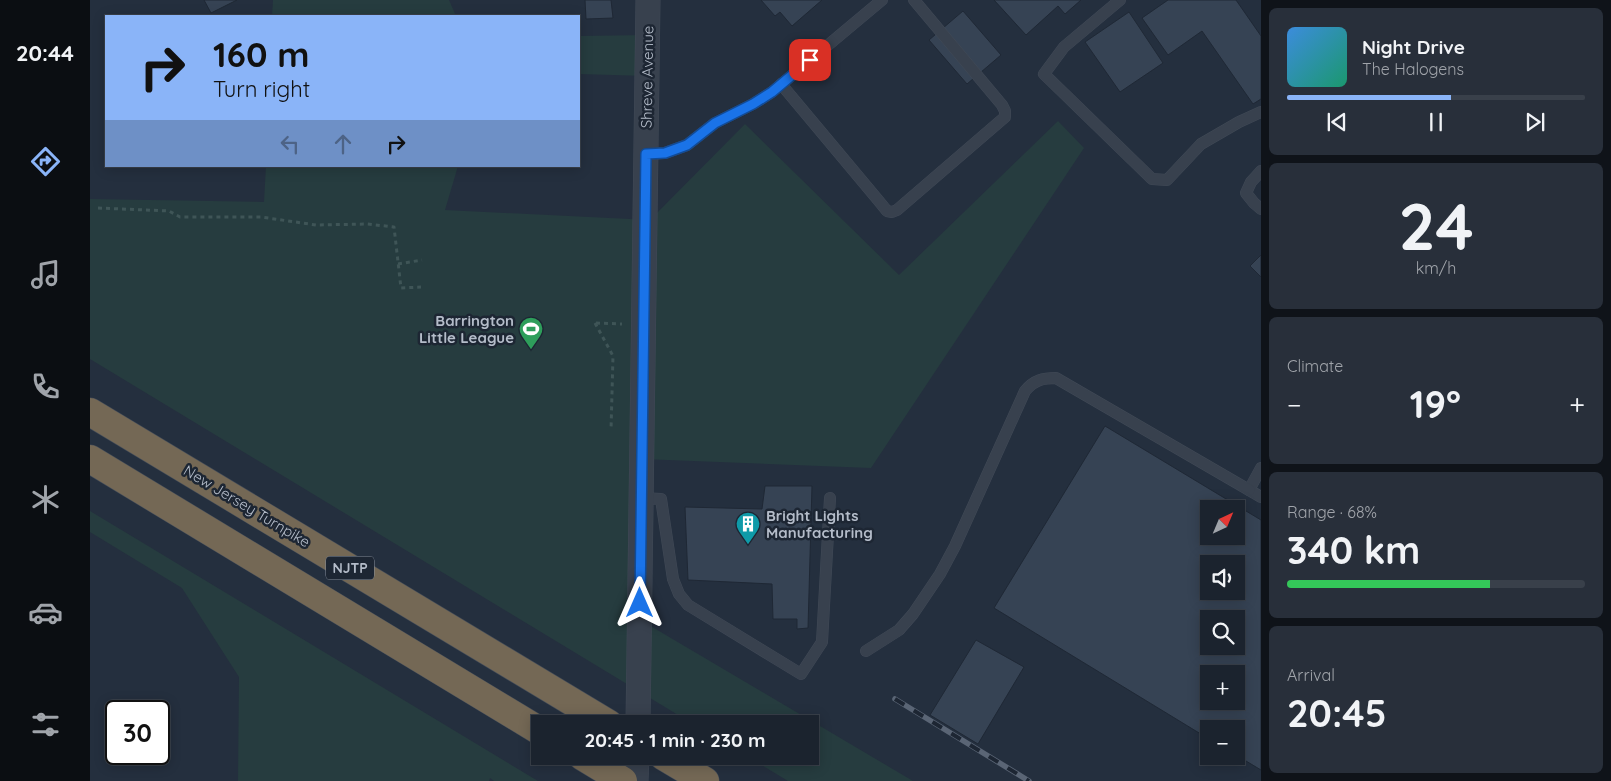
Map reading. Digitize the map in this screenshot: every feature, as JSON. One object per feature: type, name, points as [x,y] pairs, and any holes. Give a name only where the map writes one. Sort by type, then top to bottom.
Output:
[{"type":"highway","name":"New Jersey Turnpike","points":[[90,412],[594,715]]},
{"type":"highway","name":"NJTP","points":[[90,459],[531,726]]},
{"type":"highway","points":[[597,765],[623,781]]},
{"type":"highway","points":[[678,765],[704,781]]},
{"type":"street","name":"Shreve Avenue","points":[[638,715],[648,0]]},
{"type":"street","points":[[636,781],[637,765]]},
{"type":"lane","points":[[646,154],[665,153],[687,145],[715,123],[753,104],[781,84],[882,0]]},
{"type":"lane","points":[[781,84],[887,211],[897,210],[1005,117],[1002,105],[914,0]]},
{"type":"lane","points":[[1120,0],[1064,46],[1044,74],[1152,179],[1167,180],[1201,144],[1239,122],[1261,112]]},
{"type":"lane","points":[[1261,171],[1251,182],[1246,193],[1261,208]]},
{"type":"lane","points":[[866,651],[904,625],[940,574],[955,546],[1025,391],[1031,384],[1039,380],[1056,378],[1261,497]]},
{"type":"lane","points":[[1249,490],[1261,468]]},
{"type":"lane","points":[[640,498],[661,499],[673,579],[679,594],[688,605],[801,674],[822,642],[830,498]]},
{"type":"path","points":[[98,208],[169,211],[180,217],[261,217],[316,225],[367,224],[394,227],[401,288],[421,287]]},
{"type":"path","points":[[398,264],[422,260]]},
{"type":"path","points":[[611,430],[614,356],[596,324],[627,325]]},
{"type":"green space","points":[[273,0],[449,0],[456,15],[272,15]]},
{"type":"green space","points":[[648,35],[646,76],[580,74],[580,36]]},
{"type":"green space","points":[[1058,121],[1084,148],[871,468],[642,459],[637,618],[801,715],[678,715],[90,359],[90,199],[264,202],[266,167],[458,167],[445,210],[650,220],[745,124],[899,275]]},
{"type":"green space","points":[[90,511],[538,781],[494,781],[490,778],[489,781],[238,781],[239,677],[182,588],[90,532]]},
{"type":"green space","points":[[819,725],[913,781],[788,781],[762,765],[819,765]]},
{"type":"building","points":[[204,0],[237,0],[211,13]]},
{"type":"building","points":[[585,0],[611,0],[613,18],[586,19]]},
{"type":"building","points":[[761,0],[822,0],[792,26],[780,12],[775,16]]},
{"type":"building","points":[[994,0],[1081,0],[1065,14],[1058,6],[1026,35]]},
{"type":"building","points":[[1168,0],[1236,0],[1261,36],[1261,99],[1253,104],[1202,31],[1168,55],[1142,18]]},
{"type":"building","points":[[963,11],[1001,55],[967,84],[929,40]]},
{"type":"building","points":[[1129,12],[1163,63],[1120,92],[1085,42]]},
{"type":"building","points":[[1261,255],[1261,277],[1250,266]]},
{"type":"building","points":[[1105,426],[1228,500],[1200,500],[1200,545],[1245,545],[1245,510],[1261,520],[1261,770],[1245,760],[1245,720],[1200,720],[1200,734],[994,608]]},
{"type":"building","name":"Bright Lights Manufacturing","points":[[765,486],[812,486],[808,628],[797,629],[797,619],[773,619],[772,584],[688,580],[685,507],[762,509]]},
{"type":"building","points":[[976,640],[1024,667],[978,744],[930,715]]},
{"type":"railway","points":[[895,699],[1029,781]]},
{"type":"place","name":"Barrington Little League","points":[[531,350]]},
{"type":"place","name":"Bright Lights Manufacturing","points":[[748,545]]},
{"type":"route","points":[[640,603],[646,154],[665,153],[687,145],[715,123],[772,92],[810,60]]}]
